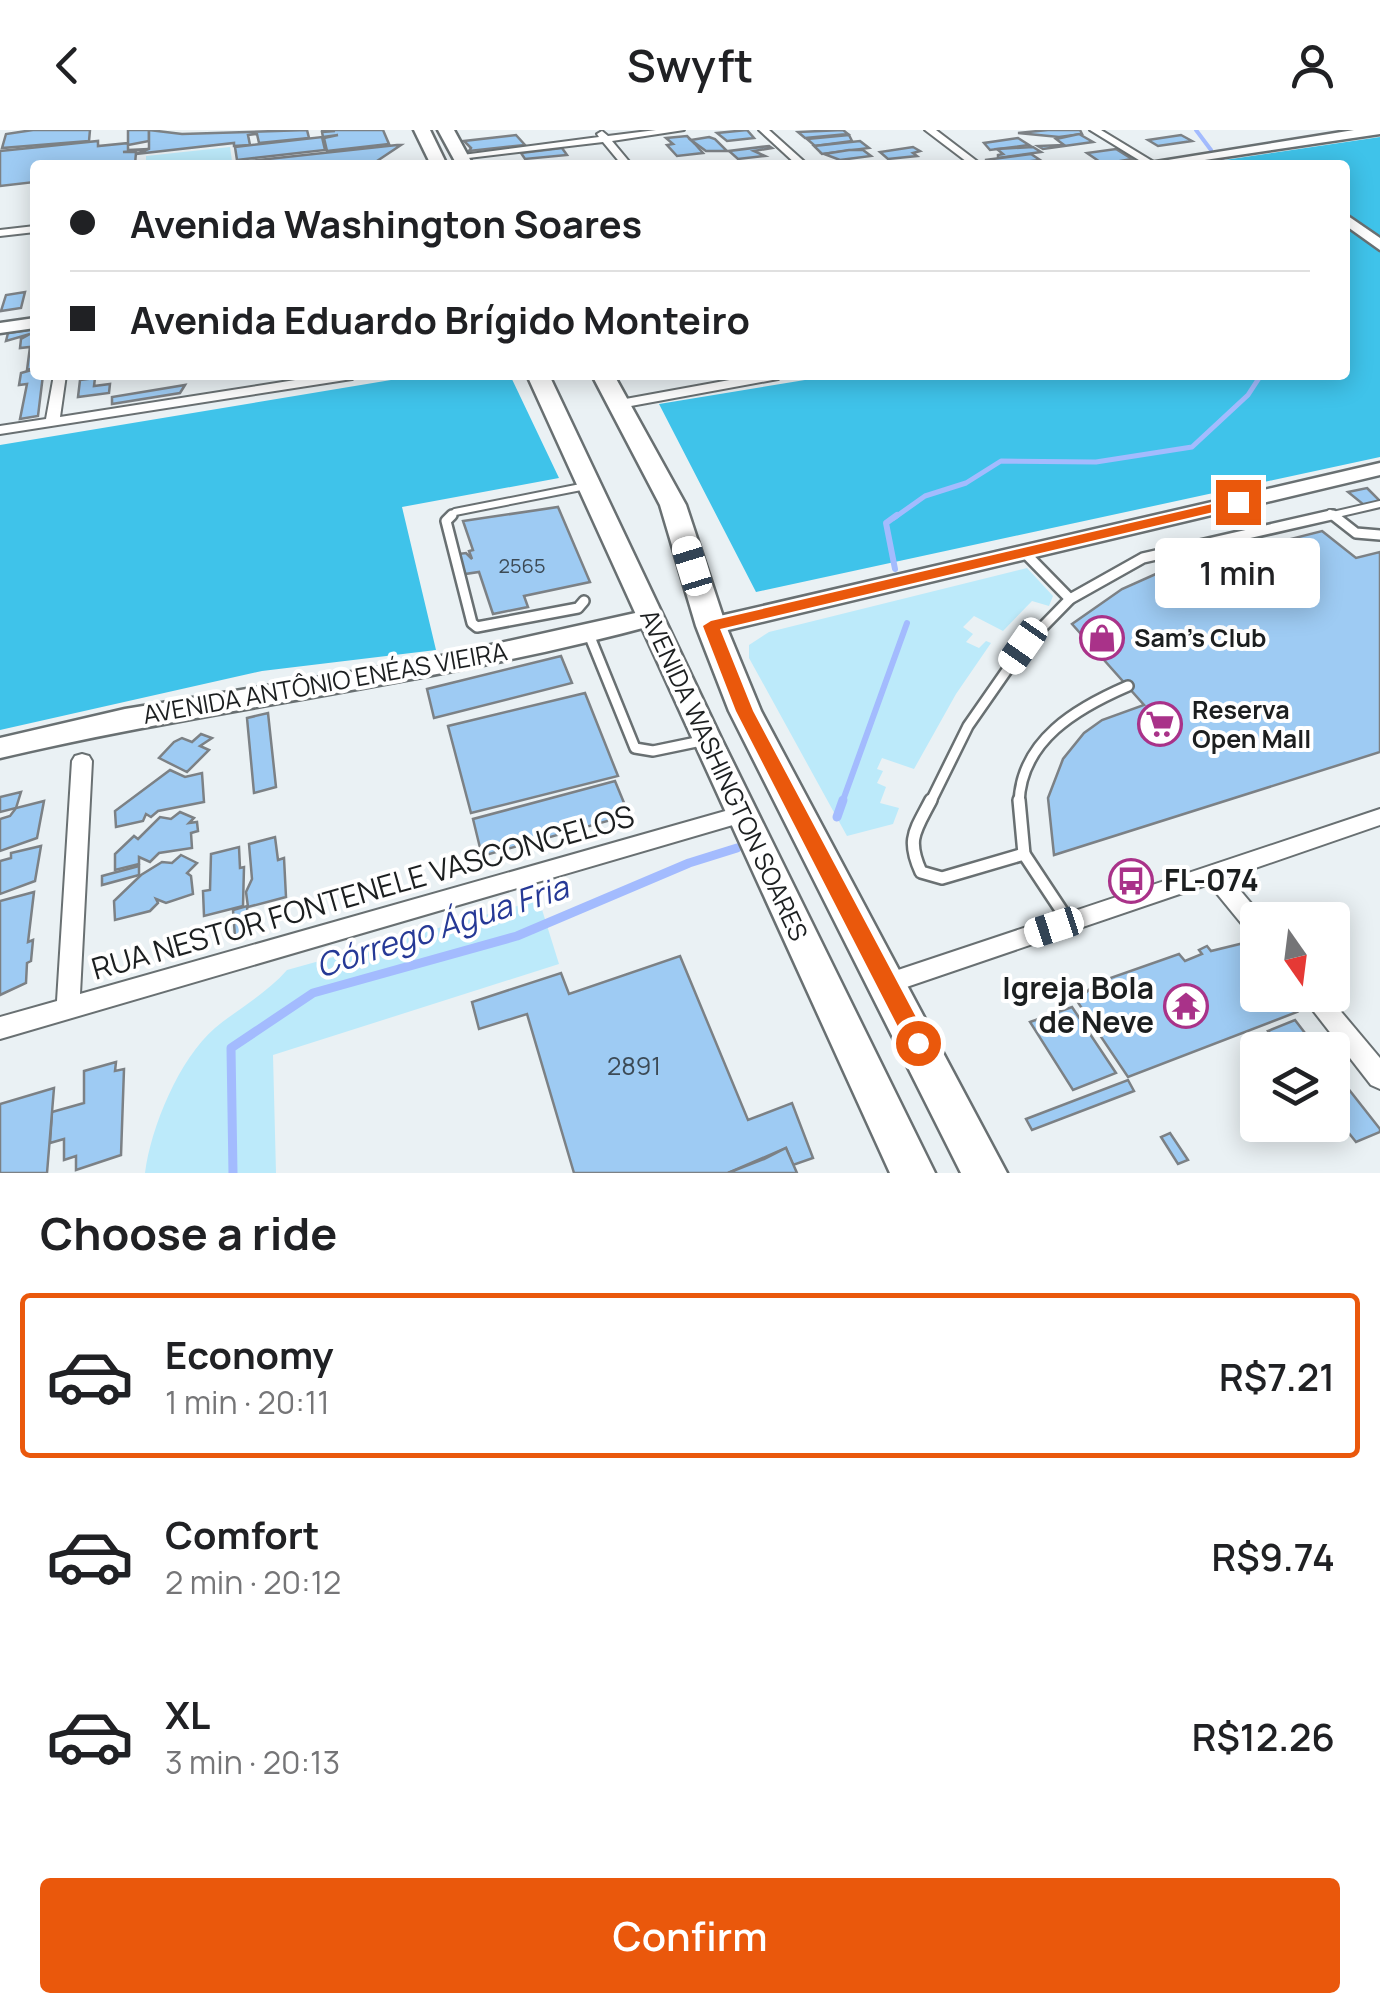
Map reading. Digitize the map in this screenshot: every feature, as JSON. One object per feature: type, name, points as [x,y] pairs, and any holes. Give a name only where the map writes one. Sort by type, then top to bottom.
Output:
[{"type":"highway","points":[[422,130],[437,160]]},
{"type":"highway","points":[[446,130],[462,160]]},
{"type":"highway","name":"AVENIDA WASHINGTON SOARES","points":[[540,380],[706,740],[913,1173]]},
{"type":"highway","name":"AVENIDA WASHINGTON SOARES","points":[[606,380],[673,505],[711,626],[744,711],[984,1173]]},
{"type":"street","points":[[468,160],[602,134],[679,130]]},
{"type":"street","points":[[764,130],[797,160]]},
{"type":"street","points":[[930,130],[970,160]]},
{"type":"street","points":[[1095,130],[1145,160]]},
{"type":"street","points":[[1289,130],[1310,141]]},
{"type":"street","points":[[1180,160],[1380,130]]},
{"type":"street","points":[[602,134],[623,160]]},
{"type":"street","points":[[1256,149],[1270,160]]},
{"type":"street","points":[[1350,222],[1380,245]]},
{"type":"street","points":[[0,233],[30,230]]},
{"type":"street","points":[[0,328],[30,324]]},
{"type":"street","points":[[52,421],[59,380]]},
{"type":"street","points":[[0,430],[319,380]]},
{"type":"street","points":[[620,404],[751,380]]},
{"type":"street","points":[[711,626],[1380,469]]},
{"type":"street","name":"AVENIDA ANTÔNIO ENÉAS VIEIRA","points":[[0,748],[142,716],[420,670],[576,626],[649,618]]},
{"type":"street","points":[[68,1009],[82,761]]},
{"type":"street","name":"RUA NESTOR FONTENELE VASCONCELOS","points":[[0,1028],[743,814]]},
{"type":"street","points":[[886,984],[1380,818]]},
{"type":"street","points":[[1214,873],[1240,905]]},
{"type":"street","points":[[1327,1012],[1380,1077]]},
{"type":"lane","points":[[576,626],[486,627],[472,623],[446,520],[455,512],[589,486]]},
{"type":"lane","points":[[1024,854],[934,878],[921,872],[916,864],[912,838],[968,726],[1023,646],[1070,599],[1144,558],[1329,512],[1380,504]]},
{"type":"lane","points":[[1329,512],[1356,533],[1380,535]]},
{"type":"lane","points":[[1025,553],[1070,599]]},
{"type":"lane","points":[[584,601],[576,626],[636,748],[652,751],[706,740]]},
{"type":"lane","points":[[1069,922],[1024,854],[1022,780],[1046,735],[1087,701],[1128,686]]},
{"type":"shaded area","points":[[1380,137],[1380,457],[756,592],[659,404],[805,380],[1350,380],[1350,160],[1225,160]]},
{"type":"shaded area","points":[[230,147],[232,160],[146,160],[146,156]]},
{"type":"shaded area","points":[[391,380],[512,380],[559,478],[402,507],[436,650],[262,671],[0,730],[0,445]]},
{"type":"shaded area","points":[[1027,568],[1053,596],[1049,606],[1032,601],[1003,631],[974,616],[963,627],[973,634],[966,642],[979,648],[986,641],[991,643],[956,694],[914,769],[882,758],[877,769],[883,771],[877,783],[886,787],[880,803],[899,808],[893,824],[847,836],[749,658],[749,645],[769,632]]},
{"type":"shaded area","points":[[539,900],[559,964],[273,1055],[276,1173],[145,1173],[160,1115],[190,1057],[215,1028],[287,970]]},
{"type":"building","points":[[90,130],[89,141],[2,148],[6,134]]},
{"type":"building","points":[[128,130],[149,130],[149,141],[128,145],[128,150],[149,149],[123,152],[136,152],[135,160],[30,160],[30,183],[0,186],[0,151],[98,141],[98,146],[128,143]]},
{"type":"building","points":[[149,130],[182,134],[307,130],[309,138],[259,143],[257,134],[248,135],[250,145],[234,143],[136,154],[149,149]]},
{"type":"building","points":[[321,130],[383,130],[389,144],[327,151],[324,138],[338,135],[323,137],[322,132],[335,131]]},
{"type":"building","points":[[747,130],[754,138],[727,141],[717,133]]},
{"type":"building","points":[[843,130],[848,134],[805,138],[798,132]]},
{"type":"building","points":[[1080,130],[1082,134],[1059,137],[1018,133]]},
{"type":"building","points":[[1079,134],[1093,142],[1043,149],[1038,146],[1064,145],[1056,139]]},
{"type":"building","points":[[516,135],[525,145],[469,151],[471,148],[464,141]]},
{"type":"building","points":[[849,135],[852,141],[815,146],[807,139]]},
{"type":"building","points":[[1181,135],[1192,141],[1158,146],[1148,140]]},
{"type":"building","points":[[687,136],[703,153],[677,156],[667,145],[673,144],[666,138]]},
{"type":"building","points":[[322,137],[325,150],[237,160],[235,147]]},
{"type":"building","points":[[709,137],[727,151],[706,151],[691,140]]},
{"type":"building","points":[[1018,138],[1029,145],[990,150],[984,143]]},
{"type":"building","points":[[860,141],[869,148],[822,154],[814,146]]},
{"type":"building","points":[[401,145],[378,160],[259,160]]},
{"type":"building","points":[[913,147],[920,151],[913,153],[917,156],[888,159],[880,152]]},
{"type":"building","points":[[1033,147],[1041,152],[998,158],[1003,154],[997,149]]},
{"type":"building","points":[[562,148],[567,155],[525,159],[521,153]]},
{"type":"building","points":[[772,148],[754,151],[765,156],[738,159],[729,151]]},
{"type":"building","points":[[1116,149],[1132,159],[1097,160],[1087,153]]},
{"type":"building","points":[[863,150],[871,156],[840,160],[824,154]]},
{"type":"building","points":[[1031,154],[1040,160],[985,160]]},
{"type":"building","points":[[25,292],[21,308],[1,311],[6,295]]},
{"type":"building","points":[[30,330],[30,334],[6,341],[8,333]]},
{"type":"building","points":[[30,334],[30,347],[20,348],[21,339]]},
{"type":"building","points":[[30,370],[30,380],[42,380],[38,416],[20,419],[27,384],[19,385],[21,373]]},
{"type":"building","points":[[80,380],[95,380],[94,386],[110,384],[109,393],[78,397]]},
{"type":"building","points":[[185,385],[180,393],[112,404],[112,397]]},
{"type":"building","points":[[1367,488],[1380,501],[1364,505],[1348,492]]},
{"type":"building","points":[[558,507],[590,582],[524,596],[528,607],[493,614],[479,572],[465,574],[458,554],[466,553],[472,559],[469,551],[473,550],[463,521]]},
{"type":"building","points":[[1322,531],[1356,558],[1380,552],[1380,752],[1054,855],[1048,798],[1063,759],[1084,733],[1102,720],[1144,705],[1072,624],[1122,589],[1158,573]]},
{"type":"building","points":[[561,656],[572,683],[434,718],[427,689]]},
{"type":"building","points":[[585,693],[618,776],[471,813],[448,726]]},
{"type":"building","points":[[268,713],[276,787],[254,793],[247,718]]},
{"type":"building","points":[[201,734],[212,738],[200,746],[209,750],[187,772],[159,758],[174,742],[182,738],[192,742]]},
{"type":"building","points":[[170,770],[185,777],[202,773],[204,802],[158,811],[151,817],[146,814],[143,821],[116,827],[115,811]]},
{"type":"building","points":[[615,781],[629,815],[482,856],[473,819]]},
{"type":"building","points":[[21,792],[16,808],[0,812],[0,797]]},
{"type":"building","points":[[44,801],[37,838],[0,851],[0,819],[10,816],[16,808]]},
{"type":"building","points":[[180,812],[194,818],[189,823],[197,822],[198,831],[191,833],[192,848],[159,853],[150,862],[139,857],[139,864],[115,870],[115,854],[134,836],[138,839],[160,817],[171,819]]},
{"type":"building","points":[[275,837],[278,860],[284,858],[286,897],[248,907],[246,892],[252,879],[249,844]]},
{"type":"building","points":[[41,846],[35,881],[0,894],[0,861],[11,858],[11,853]]},
{"type":"building","points":[[239,847],[240,868],[244,867],[243,906],[204,916],[203,891],[210,890],[211,854]]},
{"type":"building","points":[[181,855],[197,863],[187,873],[191,876],[193,894],[166,903],[156,899],[158,903],[150,911],[115,920],[114,901],[141,875],[162,862],[172,863]]},
{"type":"building","points":[[139,866],[139,875],[102,885],[102,876]]},
{"type":"building","points":[[34,892],[28,942],[33,940],[26,983],[0,995],[0,901]]},
{"type":"building","points":[[247,906],[249,933],[235,937],[233,910]]},
{"type":"building","name":"Igreja Bola de Neve","points":[[1240,944],[1240,1012],[1297,1012],[1128,1077],[1077,1001],[1096,983],[1179,954],[1185,961],[1202,954],[1199,950],[1207,946],[1211,951]]},
{"type":"building","points":[[680,956],[748,1120],[792,1103],[813,1158],[793,1165],[786,1148],[728,1173],[574,1173],[527,1014],[479,1029],[472,1002],[561,973],[569,994]]},
{"type":"building","name":"Igreja Bola de Neve","points":[[1072,1007],[1116,1073],[1073,1090],[1030,1022]]},
{"type":"building","points":[[1295,1020],[1304,1032],[1269,1032]]},
{"type":"building","points":[[116,1062],[115,1071],[124,1069],[121,1155],[76,1170],[76,1156],[64,1160],[64,1139],[50,1143],[52,1112],[84,1103],[84,1071]]},
{"type":"building","points":[[1128,1080],[1134,1091],[1032,1130],[1026,1119]]},
{"type":"building","points":[[54,1088],[47,1173],[0,1173],[0,1104]]},
{"type":"building","points":[[1350,1091],[1380,1129],[1356,1142],[1350,1134]]},
{"type":"building","points":[[1170,1133],[1188,1160],[1178,1164],[1161,1137]]},
{"type":"building","points":[[786,1148],[797,1173],[728,1173],[764,1159]]},
{"type":"waterway","name":"Córrego Água Fria","points":[[1196,130],[1211,150]]},
{"type":"waterway","name":"Córrego Água Fria","points":[[1219,157],[1222,160]]},
{"type":"waterway","name":"Córrego Água Fria","points":[[894,518],[925,496],[966,483],[1001,461],[1096,462],[1192,447],[1248,395],[1258,380]]},
{"type":"waterway","points":[[895,569],[886,523],[897,515]]},
{"type":"waterway","name":"Córrego Água Fria","points":[[842,803],[907,623]]},
{"type":"waterway","name":"Córrego Água Fria","points":[[837,817],[843,800]]},
{"type":"waterway","name":"Córrego Água Fria","points":[[233,1173],[231,1048],[313,993],[517,936],[689,863],[737,848]]},
{"type":"place","name":"Sam's Club","points":[[1102,638]]},
{"type":"place","name":"Reserva Open Mall","points":[[1160,724]]},
{"type":"place","name":"FL-074","points":[[1131,881]]},
{"type":"place","name":"Igreja Bola de Neve","points":[[1186,1006]]},
{"type":"route","points":[[918,1043],[744,711],[711,626],[1238,502]]}]
